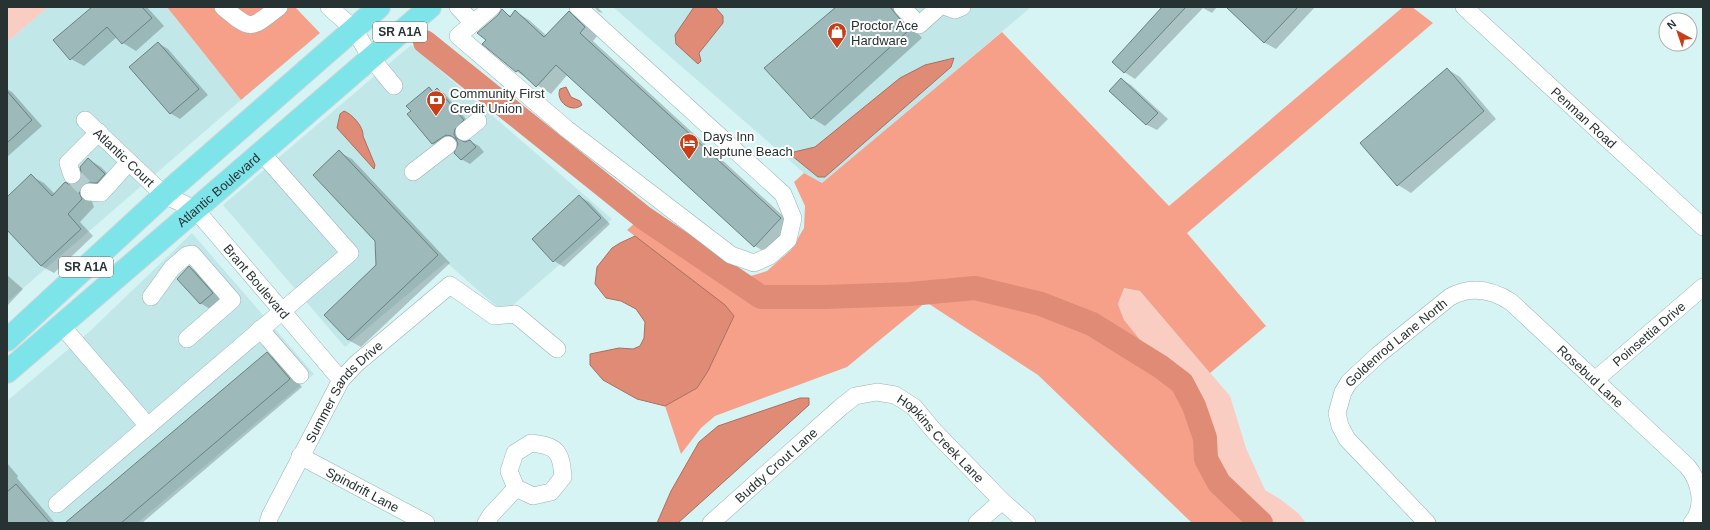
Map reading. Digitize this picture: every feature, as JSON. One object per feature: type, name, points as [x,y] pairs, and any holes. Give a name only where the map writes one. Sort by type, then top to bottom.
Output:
[{"type":"highway","name":"SR A1A","points":[[7,340],[164,195],[379,7]]},
{"type":"highway","name":"Atlantic Boulevard","points":[[7,372],[430,7]]},
{"type":"street","points":[[223,7],[246,25],[254,25],[279,7]]},
{"type":"street","points":[[329,7],[354,28],[371,58],[394,86]]},
{"type":"street","points":[[458,7],[472,24]]},
{"type":"street","points":[[492,7],[458,36],[568,130],[731,255],[754,262],[770,256],[788,240],[793,218],[783,194],[578,7]]},
{"type":"street","points":[[902,7],[918,25],[938,7]]},
{"type":"street","points":[[947,7],[955,10],[962,7]]},
{"type":"street","name":"Penman Road","points":[[1464,7],[1703,227]]},
{"type":"street","name":"Atlantic Court","points":[[86,120],[164,195]]},
{"type":"street","points":[[464,132],[478,121]]},
{"type":"street","points":[[72,175],[68,164],[99,132]]},
{"type":"street","points":[[413,172],[448,145]]},
{"type":"street","points":[[57,504],[350,253],[261,152]]},
{"type":"street","points":[[89,192],[101,193],[129,162]]},
{"type":"street","name":"Brant Boulevard","points":[[164,195],[195,209],[341,380]]},
{"type":"street","points":[[151,297],[172,268],[187,254],[192,254],[232,300],[187,339]]},
{"type":"street","name":"Summer Sands Drive","points":[[268,523],[270,516],[300,456],[341,380],[356,364],[450,284],[494,316],[515,314],[557,349]]},
{"type":"street","name":"Poinsettia Drive","points":[[1594,380],[1703,287]]},
{"type":"street","name":"Rosebud Lane","points":[[1472,289],[1483,290],[1501,296],[1511,302],[1682,461],[1694,474],[1700,493],[1699,506],[1695,519],[1692,523]]},
{"type":"street","name":"Goldenrod Lane North","points":[[1427,523],[1347,439],[1340,426],[1337,413],[1343,392],[1349,382],[1378,355],[1450,297],[1460,292],[1472,289]]},
{"type":"street","points":[[61,325],[148,426]]},
{"type":"street","points":[[260,329],[300,375]]},
{"type":"street","name":"Hopkins Creek Lane","points":[[841,407],[855,396],[877,392],[895,395],[914,407],[934,431],[1002,501],[1027,523]]},
{"type":"street","name":"Buddy Crout Lane","points":[[711,523],[841,407]]},
{"type":"street","name":"Spindrift Lane","points":[[300,456],[426,523]]},
{"type":"street","points":[[486,523],[491,515],[516,488]]},
{"type":"street","points":[[978,523],[1002,501]]},
{"type":"shaded area","points":[[7,7],[48,7],[7,42]]},
{"type":"shaded area","points":[[48,7],[167,7],[241,100],[7,302],[7,42]]},
{"type":"shaded area","points":[[167,7],[295,7],[320,33],[241,100]]},
{"type":"shaded area","points":[[613,7],[1031,7],[822,183],[804,173]]},
{"type":"shaded area","points":[[694,7],[715,7],[723,16],[723,23],[699,53],[701,61],[698,64],[676,44],[675,35]]},
{"type":"shaded area","points":[[1403,7],[1412,7],[1433,23],[1187,233],[1266,326],[1210,373],[1140,291],[1124,288],[1118,304],[1124,320],[1165,371],[1199,443],[1208,475],[1228,498],[1254,523],[1192,523],[1038,375],[926,302],[847,367],[715,416],[701,428],[681,454],[665,406],[697,388],[708,371],[734,316],[724,305],[627,230],[646,213],[744,278],[767,271],[791,250],[804,228],[805,206],[794,182],[804,173],[822,183],[1002,32],[1169,206]]},
{"type":"shaded area","points":[[411,45],[612,219],[512,306],[496,306],[446,262],[345,347],[223,205]]},
{"type":"shaded area","points":[[954,58],[951,67],[825,177],[818,177],[791,155],[789,150],[794,152],[815,147],[900,78],[925,65]]},
{"type":"shaded area","points":[[566,87],[571,97],[580,101],[582,105],[573,108],[562,102],[559,94],[560,89]]},
{"type":"shaded area","points":[[344,111],[354,118],[360,125],[375,165],[374,169],[337,128],[340,114]]},
{"type":"shaded area","points":[[192,233],[314,374],[137,523],[7,523],[7,401],[90,331]]},
{"type":"shaded area","points":[[635,236],[725,305],[734,316],[708,371],[697,388],[665,406],[637,399],[603,380],[590,365],[590,354],[619,348],[633,349],[640,346],[644,338],[645,322],[636,309],[621,301],[606,298],[595,284],[597,267],[612,248]]},
{"type":"shaded area","points":[[1124,288],[1140,291],[1230,396],[1246,448],[1265,490],[1298,513],[1306,523],[1254,523],[1228,498],[1208,475],[1199,443],[1124,320],[1118,304]]},
{"type":"shaded area","points":[[800,398],[809,398],[809,405],[678,523],[657,523],[671,491],[699,442],[718,426]]},
{"type":"building","points":[[92,7],[142,7],[152,18],[122,44],[107,27],[70,60],[53,40]]},
{"type":"building","name":"Proctor Ace Hardware","points":[[836,7],[890,7],[909,30],[811,119],[764,68]]},
{"type":"building","points":[[1162,7],[1186,7],[1124,73],[1112,62]]},
{"type":"building","points":[[1226,7],[1298,7],[1264,43]]},
{"type":"building","name":"Days Inn Neptune Beach","points":[[502,9],[510,17],[515,10],[544,37],[569,11],[585,27],[580,33],[781,218],[754,247],[556,65],[536,87],[518,70],[516,72],[482,44],[486,40],[477,33],[498,15]]},
{"type":"building","points":[[158,42],[199,89],[170,114],[129,67]]},
{"type":"building","points":[[1447,68],[1484,111],[1397,186],[1360,143]]},
{"type":"building","points":[[1121,78],[1158,113],[1146,125],[1109,91]]},
{"type":"building","name":"Community First Credit Union","points":[[429,87],[433,92],[437,88],[464,120],[455,129],[454,134],[456,138],[465,142],[470,140],[476,147],[461,160],[454,153],[458,144],[456,139],[446,135],[432,144],[407,114],[411,111],[406,106]]},
{"type":"building","points":[[7,91],[32,120],[7,143]]},
{"type":"building","points":[[339,150],[438,255],[348,340],[324,315],[376,265],[375,241],[313,175]]},
{"type":"building","points":[[88,158],[105,174],[97,183],[85,183],[81,186],[79,192],[82,199],[68,214],[81,229],[41,266],[7,230],[7,197],[31,174],[52,196],[65,182],[70,185],[79,182],[82,177],[80,167]]},
{"type":"building","points":[[579,195],[601,218],[553,262],[532,239]]},
{"type":"building","points":[[189,266],[213,293],[200,304],[177,279]]},
{"type":"building","points":[[267,352],[290,379],[121,523],[65,523]]},
{"type":"building","points":[[16,484],[50,523],[7,523],[7,492]]},
{"type":"waterway","points":[[425,42],[644,218],[761,297],[824,297],[910,294],[975,288],[1041,304],[1092,324],[1161,367],[1182,383],[1194,406],[1205,438],[1206,459],[1219,483],[1261,523]]},
{"type":"tunnel","points":[[72,175],[89,192]]},
{"type":"place","name":"Proctor Ace Hardware","points":[[837,49]]},
{"type":"place","name":"Community First Credit Union","points":[[436,117]]},
{"type":"place","name":"Days Inn Neptune Beach","points":[[689,160]]}]
